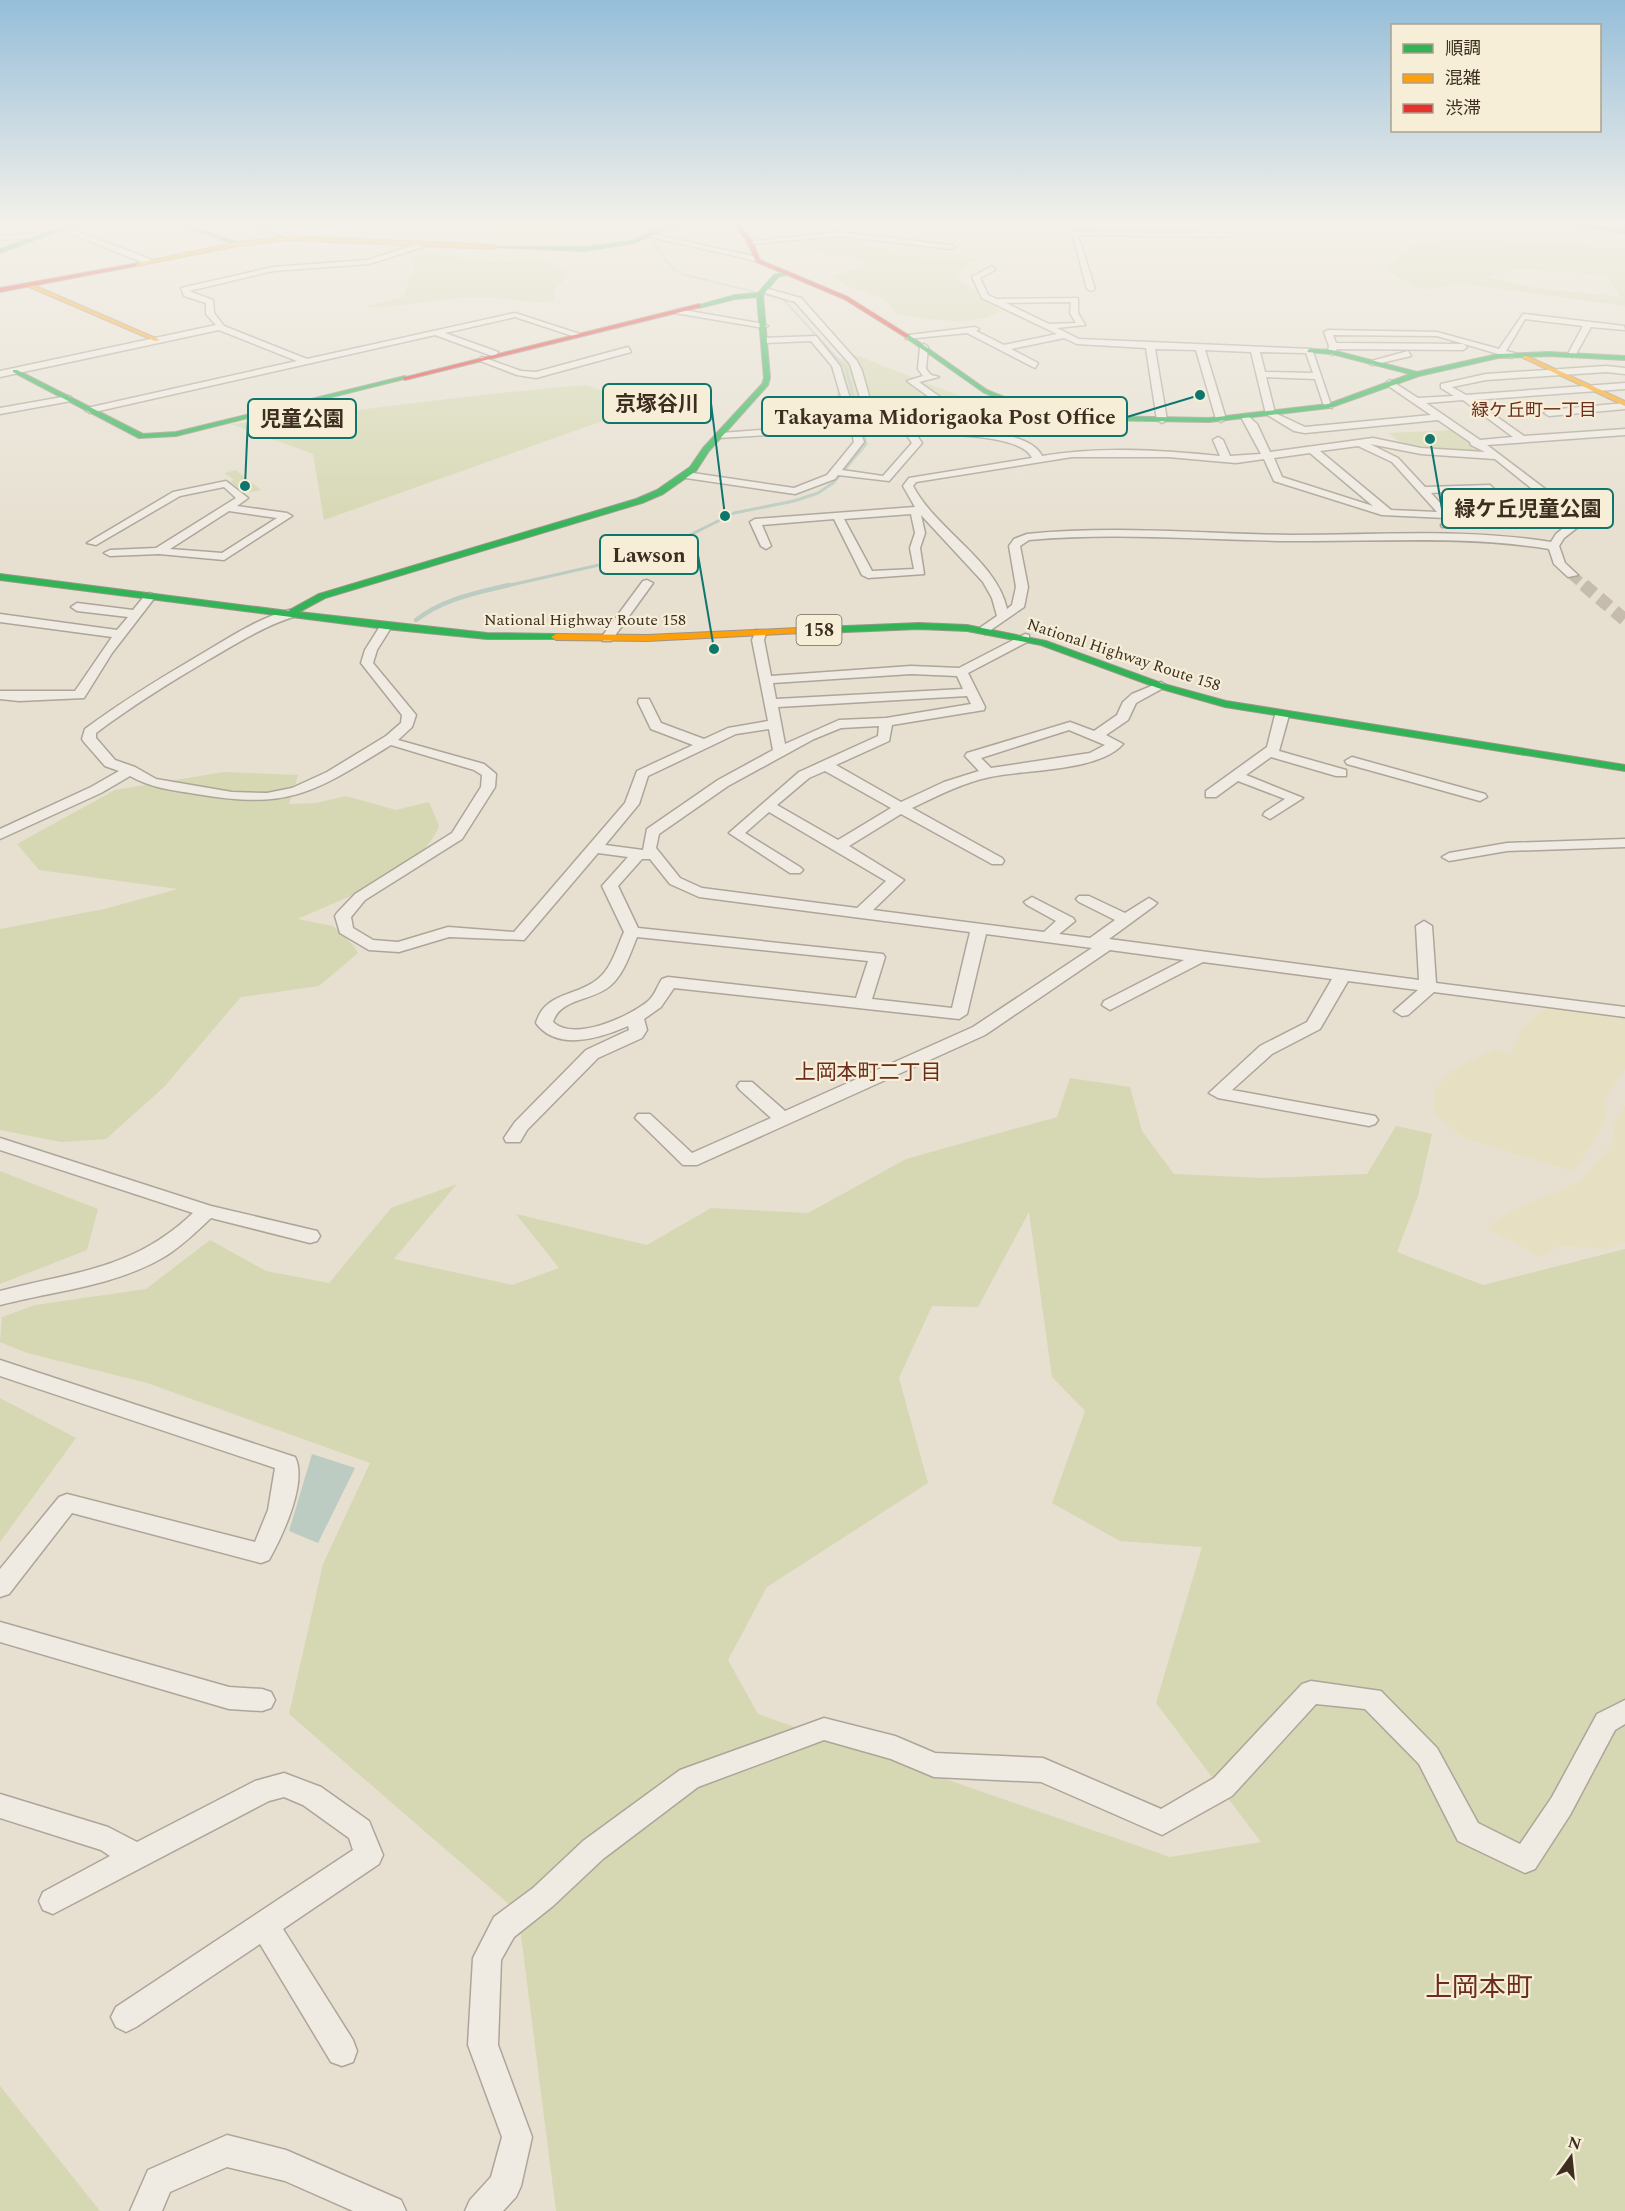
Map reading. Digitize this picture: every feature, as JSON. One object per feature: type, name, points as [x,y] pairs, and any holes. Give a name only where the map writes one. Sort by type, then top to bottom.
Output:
[{"type":"main road","points":[[120,324],[157,340]]},
{"type":"main road","points":[[15,371],[142,436],[176,434],[624,324]]},
{"type":"main road","points":[[289,614],[322,596],[639,501],[660,492],[686,475],[765,385],[763,324]]},
{"type":"main road","points":[[888,324],[985,391],[1012,403],[1096,418],[1221,419],[1329,406],[1416,374],[1511,354],[1572,354],[1625,358]]},
{"type":"main road","points":[[1309,351],[1333,349],[1416,374]]},
{"type":"main road","points":[[1511,354],[1557,372],[1625,405]]},
{"type":"main road","name":"National Highway Route 158","points":[[0,577],[386,626],[487,636],[607,638],[936,626],[985,630],[1025,638],[1161,686],[1225,704],[1282,715],[1625,768]]},
{"type":"street","points":[[90,410],[475,324]]},
{"type":"street","points":[[544,324],[579,335]]},
{"type":"street","points":[[686,475],[795,490],[831,477],[859,441],[836,366],[813,338],[764,333],[730,324]]},
{"type":"street","points":[[819,324],[854,363],[858,371],[872,430]]},
{"type":"street","points":[[1041,324],[1077,341],[1099,344],[1309,351],[1329,406]]},
{"type":"street","points":[[1045,326],[1081,324]]},
{"type":"street","points":[[1482,347],[1333,349],[1328,332],[1437,334],[1511,354],[1520,324]]},
{"type":"street","points":[[1572,354],[1588,324]]},
{"type":"street","points":[[1590,324],[1623,328]]},
{"type":"street","points":[[0,374],[220,327],[307,362]]},
{"type":"street","points":[[909,337],[972,329],[1035,365]]},
{"type":"street","points":[[437,333],[520,373],[536,375],[628,350]]},
{"type":"street","points":[[1002,348],[1065,335]]},
{"type":"street","points":[[1150,346],[1162,420]]},
{"type":"street","points":[[924,347],[922,369],[932,377],[910,381],[970,422],[946,428]]},
{"type":"street","points":[[1372,362],[1432,347]]},
{"type":"street","points":[[1200,348],[1221,419]]},
{"type":"street","points":[[1255,349],[1271,414],[1297,429],[1439,417]]},
{"type":"street","points":[[1521,439],[1466,398],[1444,386],[1486,377],[1557,372],[1625,371]]},
{"type":"street","points":[[1260,374],[1318,376]]},
{"type":"street","points":[[1390,383],[1536,484],[1578,521],[1560,536],[1554,546],[1560,564],[1572,575]]},
{"type":"street","points":[[1418,401],[1625,386]]},
{"type":"street","points":[[1520,394],[1581,435]]},
{"type":"street","points":[[0,411],[68,399]]},
{"type":"street","points":[[1549,413],[1625,405]]},
{"type":"street","points":[[926,413],[946,428]]},
{"type":"street","points":[[1246,417],[1252,424],[1278,479],[1388,513],[1446,515],[1395,460],[1359,443]]},
{"type":"street","points":[[721,436],[802,430],[946,428],[1021,441],[1034,450],[1038,459]]},
{"type":"street","points":[[835,472],[885,479],[916,443],[908,429]]},
{"type":"street","points":[[1474,442],[1625,432]]},
{"type":"street","points":[[1218,440],[1226,459]]},
{"type":"street","points":[[1004,617],[1000,610],[998,596],[950,537],[920,510],[908,486],[913,480],[1072,454],[1144,453],[1226,459],[1268,457],[1378,441],[1421,451],[1496,456]]},
{"type":"street","points":[[1313,450],[1388,513]]},
{"type":"street","points":[[92,543],[177,494],[226,484],[243,498],[159,551]]},
{"type":"street","points":[[1272,537],[1277,529],[1288,527],[1375,528],[1521,520],[1486,487],[1424,490]]},
{"type":"street","points":[[110,553],[159,551],[224,557],[287,516],[227,508]]},
{"type":"street","points":[[837,516],[868,575],[920,572],[915,548],[920,533],[915,515],[920,510]]},
{"type":"street","points":[[766,546],[755,522],[920,510]]},
{"type":"street","points":[[985,630],[1016,610],[1022,587],[1014,546],[1027,537],[1138,533],[1272,537],[1460,537],[1522,541],[1554,546]]},
{"type":"street","points":[[607,638],[646,583]]},
{"type":"street","points":[[0,695],[19,697],[79,695],[120,634],[150,596]]},
{"type":"street","points":[[77,608],[136,614]]},
{"type":"street","points":[[289,614],[262,622],[182,670],[90,732],[89,739],[110,763],[130,770],[152,783],[232,796],[267,797],[296,792],[332,775],[391,739],[407,724],[409,715],[367,663],[371,650],[386,626]]},
{"type":"street","points":[[0,618],[120,634]]},
{"type":"street","points":[[760,633],[758,640],[768,680],[780,752]]},
{"type":"street","points":[[768,680],[911,670],[961,672],[1025,638]]},
{"type":"street","points":[[632,932],[610,886],[645,855],[652,832],[723,783],[839,724],[886,722],[979,707],[961,672]]},
{"type":"street","points":[[1096,736],[1123,717],[1125,707],[1135,696],[1161,686]]},
{"type":"street","points":[[771,703],[972,692]]},
{"type":"street","points":[[644,702],[656,726],[705,744]]},
{"type":"street","points":[[1211,794],[1273,749],[1282,715]]},
{"type":"street","points":[[795,870],[736,833],[804,775],[884,738],[886,722]]},
{"type":"street","points":[[397,744],[479,767],[489,774],[489,782],[469,820],[457,836],[353,902],[344,916],[346,930],[369,945],[399,947],[448,932],[518,937],[632,804],[642,774],[733,731],[775,724]]},
{"type":"street","points":[[838,846],[902,807],[949,785],[988,773],[1094,757],[1116,744],[1070,726],[972,756],[988,773]]},
{"type":"street","points":[[1269,752],[1339,774],[1356,758],[1480,797]]},
{"type":"street","points":[[825,765],[998,861]]},
{"type":"street","points":[[0,835],[96,790],[130,770]]},
{"type":"street","points":[[1237,776],[1296,798],[1270,814]]},
{"type":"street","points":[[768,806],[896,880],[859,914]]},
{"type":"street","points":[[1449,857],[1507,847],[1625,843]]},
{"type":"street","points":[[595,848],[645,855],[675,882],[689,890],[859,914],[1050,936],[1625,1012]]},
{"type":"street","points":[[1084,899],[1126,919]]},
{"type":"street","points":[[1032,902],[1067,921],[1053,930],[1050,936]]},
{"type":"street","points":[[644,1118],[690,1161],[979,1031],[1101,943],[1126,919],[1149,903]]},
{"type":"street","points":[[1402,1011],[1425,993],[1428,986],[1424,926]]},
{"type":"street","points":[[632,932],[612,973],[603,984],[553,1006],[547,1011],[544,1023],[558,1033],[583,1036],[654,1006],[668,982],[960,1014],[979,928]]},
{"type":"street","points":[[632,932],[877,957],[862,1003]]},
{"type":"street","points":[[1110,1005],[1203,956]]},
{"type":"street","points":[[1343,975],[1314,1025],[1266,1050],[1218,1093],[1369,1120]]},
{"type":"street","points":[[513,1138],[521,1126],[592,1054],[636,1034],[638,1030],[634,1015]]},
{"type":"street","points":[[746,1086],[783,1119]]},
{"type":"street","points":[[0,1144],[207,1211],[310,1236]]},
{"type":"street","points":[[0,1298],[96,1278],[138,1263],[174,1241],[207,1211]]},
{"type":"street","points":[[0,1368],[288,1463],[287,1482],[277,1520],[261,1553],[67,1503],[0,1587]]},
{"type":"street","points":[[0,1632],[230,1698],[262,1700]]},
{"type":"street","points":[[481,2211],[505,2186],[517,2137],[483,2045],[487,1958],[504,1927],[543,1897],[593,1850],[689,1778],[824,1729],[895,1748],[934,1766],[1043,1770],[1162,1823],[1223,1787],[1311,1692],[1372,1699],[1428,1756],[1468,1832],[1525,1860],[1561,1806],[1606,1722],[1625,1711]]},
{"type":"street","points":[[53,1902],[264,1790],[284,1785],[312,1796],[359,1830],[369,1855],[126,2017]]},
{"type":"street","points":[[0,1806],[108,1840],[136,1857]]},
{"type":"street","points":[[264,1925],[342,2050]]},
{"type":"street","points":[[146,2211],[159,2181],[227,2151],[286,2166],[390,2211]]},
{"type":"shaded area","points":[[1545,1008],[1625,1017],[1625,1069],[1603,1102],[1607,1116],[1591,1147],[1572,1171],[1464,1138],[1433,1113],[1434,1091],[1450,1072],[1495,1048],[1510,1054],[1520,1031]]},
{"type":"shaded area","points":[[1625,1105],[1625,1242],[1608,1249],[1560,1246],[1542,1258],[1486,1228],[1509,1212],[1581,1181],[1612,1143],[1614,1125]]},
{"type":"shaded area","points":[[312,1454],[355,1468],[318,1543],[289,1531]]},
{"type":"green space","points":[[843,350],[970,400],[834,410]]},
{"type":"green space","points":[[587,385],[642,407],[324,520],[313,454],[231,424],[498,393]]},
{"type":"green space","points":[[1450,430],[1482,452],[1405,446],[1388,433]]},
{"type":"green space","points":[[236,470],[261,490],[244,493],[230,481],[234,480],[224,473]]},
{"type":"green space","points":[[224,772],[298,775],[289,804],[316,803],[346,796],[396,810],[429,802],[439,826],[430,842],[398,870],[357,893],[298,919],[333,926],[358,953],[319,986],[241,997],[164,1087],[106,1139],[61,1142],[0,1130],[0,929],[104,909],[178,889],[39,870],[17,844],[115,790]]},
{"type":"green space","points":[[1070,1078],[1130,1087],[1142,1131],[1174,1174],[1263,1178],[1367,1174],[1396,1126],[1432,1134],[1418,1196],[1397,1252],[1483,1285],[1625,1249],[1625,2211],[556,2211],[518,1912],[289,1714],[323,1564],[370,1463],[147,1383],[27,1353],[0,1342],[2,1317],[35,1305],[146,1289],[210,1240],[266,1271],[329,1283],[391,1208],[457,1184],[394,1259],[512,1285],[559,1268],[516,1214],[647,1245],[711,1208],[808,1213],[906,1159],[1057,1117]],"holes":[[[1029,1212],[1052,1377],[1085,1411],[1052,1503],[1120,1541],[1202,1547],[1156,1703],[1261,1842],[1170,1857],[758,1714],[728,1660],[767,1587],[928,1483],[899,1378],[932,1306],[978,1307]]]},
{"type":"green space","points":[[0,1171],[98,1209],[87,1250],[0,1284]]},
{"type":"green space","points":[[0,1398],[76,1438],[0,1542]]},
{"type":"green space","points":[[0,2086],[100,2211],[0,2211]]},
{"type":"waterway","points":[[806,324],[846,368],[849,381]]},
{"type":"waterway","points":[[502,587],[630,558],[680,540],[734,513],[794,501],[818,493],[833,483],[866,444],[849,380]]},
{"type":"waterway","points":[[416,620],[449,602],[509,585]]},
{"type":"tunnel","points":[[1572,575],[1586,587]]},
{"type":"tunnel","points":[[1584,585],[1625,620]]},
{"type":"traffic: fast","points":[[289,614],[322,596],[639,501],[660,492],[693,469],[706,450],[765,385],[767,378],[762,324]]},
{"type":"traffic: fast","points":[[907,336],[985,391],[1012,403],[1096,418],[1209,420],[1329,406],[1417,374],[1498,356],[1549,354],[1625,358]]},
{"type":"traffic: fast","points":[[1309,351],[1332,352],[1417,374]]},
{"type":"traffic: fast","points":[[15,371],[142,436],[176,434],[405,378]]},
{"type":"traffic: fast","points":[[0,577],[386,626],[487,636],[556,637]]},
{"type":"traffic: fast","points":[[798,631],[919,626],[967,628],[1043,643],[1161,686],[1225,704],[1625,768]]},
{"type":"traffic: slow","points":[[120,324],[157,340]]},
{"type":"traffic: slow","points":[[1525,357],[1625,404]]},
{"type":"traffic: slow","points":[[556,637],[647,638],[798,631]]},
{"type":"traffic: jam","points":[[405,378],[625,324]]},
{"type":"traffic: jam","points":[[888,324],[907,336]]},
{"type":"place","name":"Takayama Midorigaoka Post Office","points":[[1200,395]]},
{"type":"place","name":"緑ケ丘児童公園","points":[[1430,439]]},
{"type":"place","name":"児童公園","points":[[245,486]]},
{"type":"place","name":"京塚谷川","points":[[725,516]]},
{"type":"place","name":"Lawson","points":[[714,649]]},
{"type":"district","name":"緑ケ丘町一丁目","points":[[1534,410]]},
{"type":"district","name":"上岡本町二丁目","points":[[868,1072]]},
{"type":"district","name":"上岡本町","points":[[1479,1987]]}]
